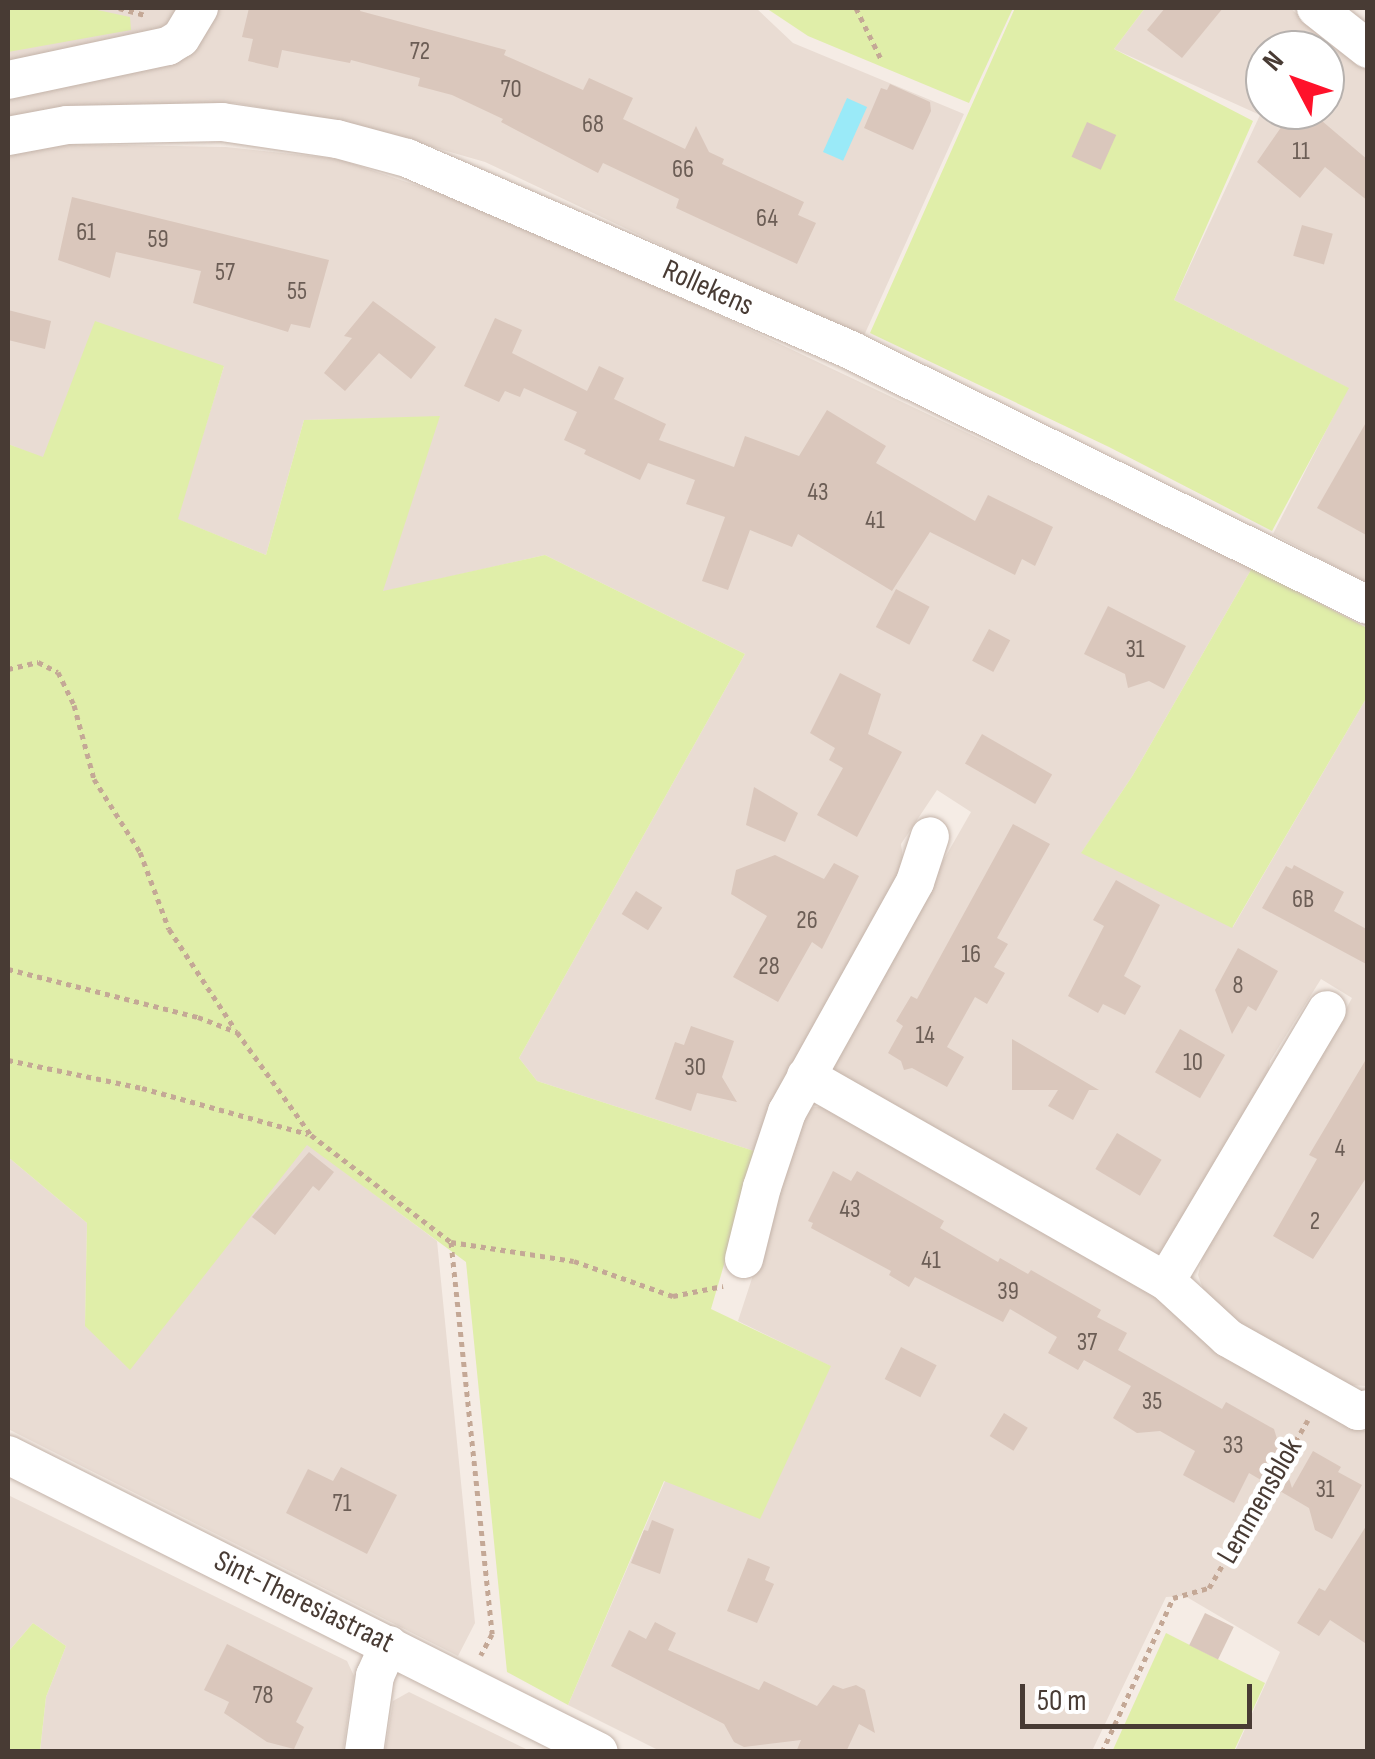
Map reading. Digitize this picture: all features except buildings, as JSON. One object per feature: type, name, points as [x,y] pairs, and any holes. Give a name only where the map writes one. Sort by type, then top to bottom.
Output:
[{"type":"street","points":[[8,80],[168,46],[181,38],[199,8]]},
{"type":"street","points":[[1316,8],[1368,49]]},
{"type":"street","name":"Rollekens","points":[[8,136],[67,125],[222,122],[337,140],[407,158],[852,351],[1368,604]]},
{"type":"street","points":[[744,1258],[787,1112],[915,882],[930,836]]},
{"type":"street","points":[[1166,1281],[1327,1010]]},
{"type":"street","points":[[806,1076],[1166,1281],[1228,1338],[1358,1411],[1368,1410]]},
{"type":"street","name":"Sint-Theresiastraat","points":[[8,1455],[598,1752]]},
{"type":"street","points":[[364,1752],[375,1676],[389,1644]]},
{"type":"path","points":[[856,8],[880,58]]},
{"type":"path","points":[[8,669],[38,662],[58,672],[74,704],[94,779],[140,852],[169,929],[311,1135],[452,1242],[574,1261],[673,1296],[726,1285],[744,1258]]},
{"type":"path","points":[[8,970],[198,1017],[237,1032]]},
{"type":"path","points":[[8,1060],[142,1088],[311,1135]]},
{"type":"path","points":[[452,1242],[492,1634],[467,1684]]},
{"type":"path","name":"Lemmensblok","points":[[1102,1752],[1172,1598],[1209,1588],[1324,1391]]},
{"type":"shaded area","points":[[8,8],[756,8],[793,43],[964,114],[862,340],[485,162],[346,122],[235,103],[76,108],[8,120]]},
{"type":"shaded area","points":[[1145,8],[1290,8],[1317,30],[1245,30],[1245,108],[1114,49]]},
{"type":"shaded area","points":[[1345,53],[1367,71],[1367,583],[1273,534],[1348,388],[1174,300],[1253,130],[1345,130]]},
{"type":"shaded area","points":[[65,144],[226,147],[339,159],[465,202],[687,300],[1252,568],[1133,775],[1082,852],[1233,927],[1367,697],[1367,1386],[1348,1385],[1238,1326],[1205,1295],[1198,1275],[1204,1251],[1288,1099],[1308,1080],[1352,998],[1321,979],[1270,1061],[1267,1082],[1165,1253],[1152,1254],[835,1077],[829,1063],[835,1050],[971,812],[937,790],[901,844],[905,872],[757,1152],[537,1081],[519,1058],[745,654],[545,555],[382,592],[439,417],[304,420],[266,555],[177,519],[224,366],[43,458],[8,444],[8,155]]},
{"type":"shaded area","points":[[823,1106],[1160,1298],[1226,1359],[1356,1430],[1367,1431],[1367,1751],[1235,1751],[1280,1652],[1185,1596],[1166,1597],[1092,1751],[660,1751],[568,1705],[665,1481],[830,1366],[738,1321],[808,1108]]},
{"type":"shaded area","points":[[307,1144],[437,1241],[475,1623],[458,1656],[8,1429],[8,1157],[87,1223],[85,1326]]},
{"type":"shaded area","points":[[8,1495],[347,1661],[354,1676],[343,1751],[40,1751],[46,1697],[66,1646],[33,1623],[8,1652]]},
{"type":"shaded area","points":[[409,1692],[530,1751],[385,1751],[393,1701]]},
{"type":"green space","points":[[8,8],[88,8],[130,17],[131,30],[8,52]]},
{"type":"green space","points":[[766,8],[1013,8],[969,103],[808,36]]},
{"type":"green space","points":[[1015,8],[1145,8],[1114,49],[1245,117],[1245,130],[1249,130],[1174,300],[1349,388],[1272,531],[1109,447],[870,333]]},
{"type":"green space","points":[[95,321],[224,366],[178,519],[266,555],[304,420],[440,416],[383,591],[545,555],[745,654],[519,1058],[537,1081],[757,1152],[711,1309],[831,1366],[760,1519],[664,1481],[568,1705],[507,1672],[466,1262],[307,1145],[130,1370],[85,1326],[87,1223],[8,1157],[8,444],[43,457]]},
{"type":"green space","points":[[1252,568],[1367,628],[1367,697],[1232,928],[1081,853],[1133,775]]},
{"type":"green space","points":[[33,1623],[66,1646],[46,1697],[40,1751],[8,1751],[8,1652]]},
{"type":"green space","points":[[1166,1633],[1265,1683],[1234,1751],[1112,1752]]},
{"type":"water","points":[[847,98],[867,107],[843,161],[823,152]]}]
